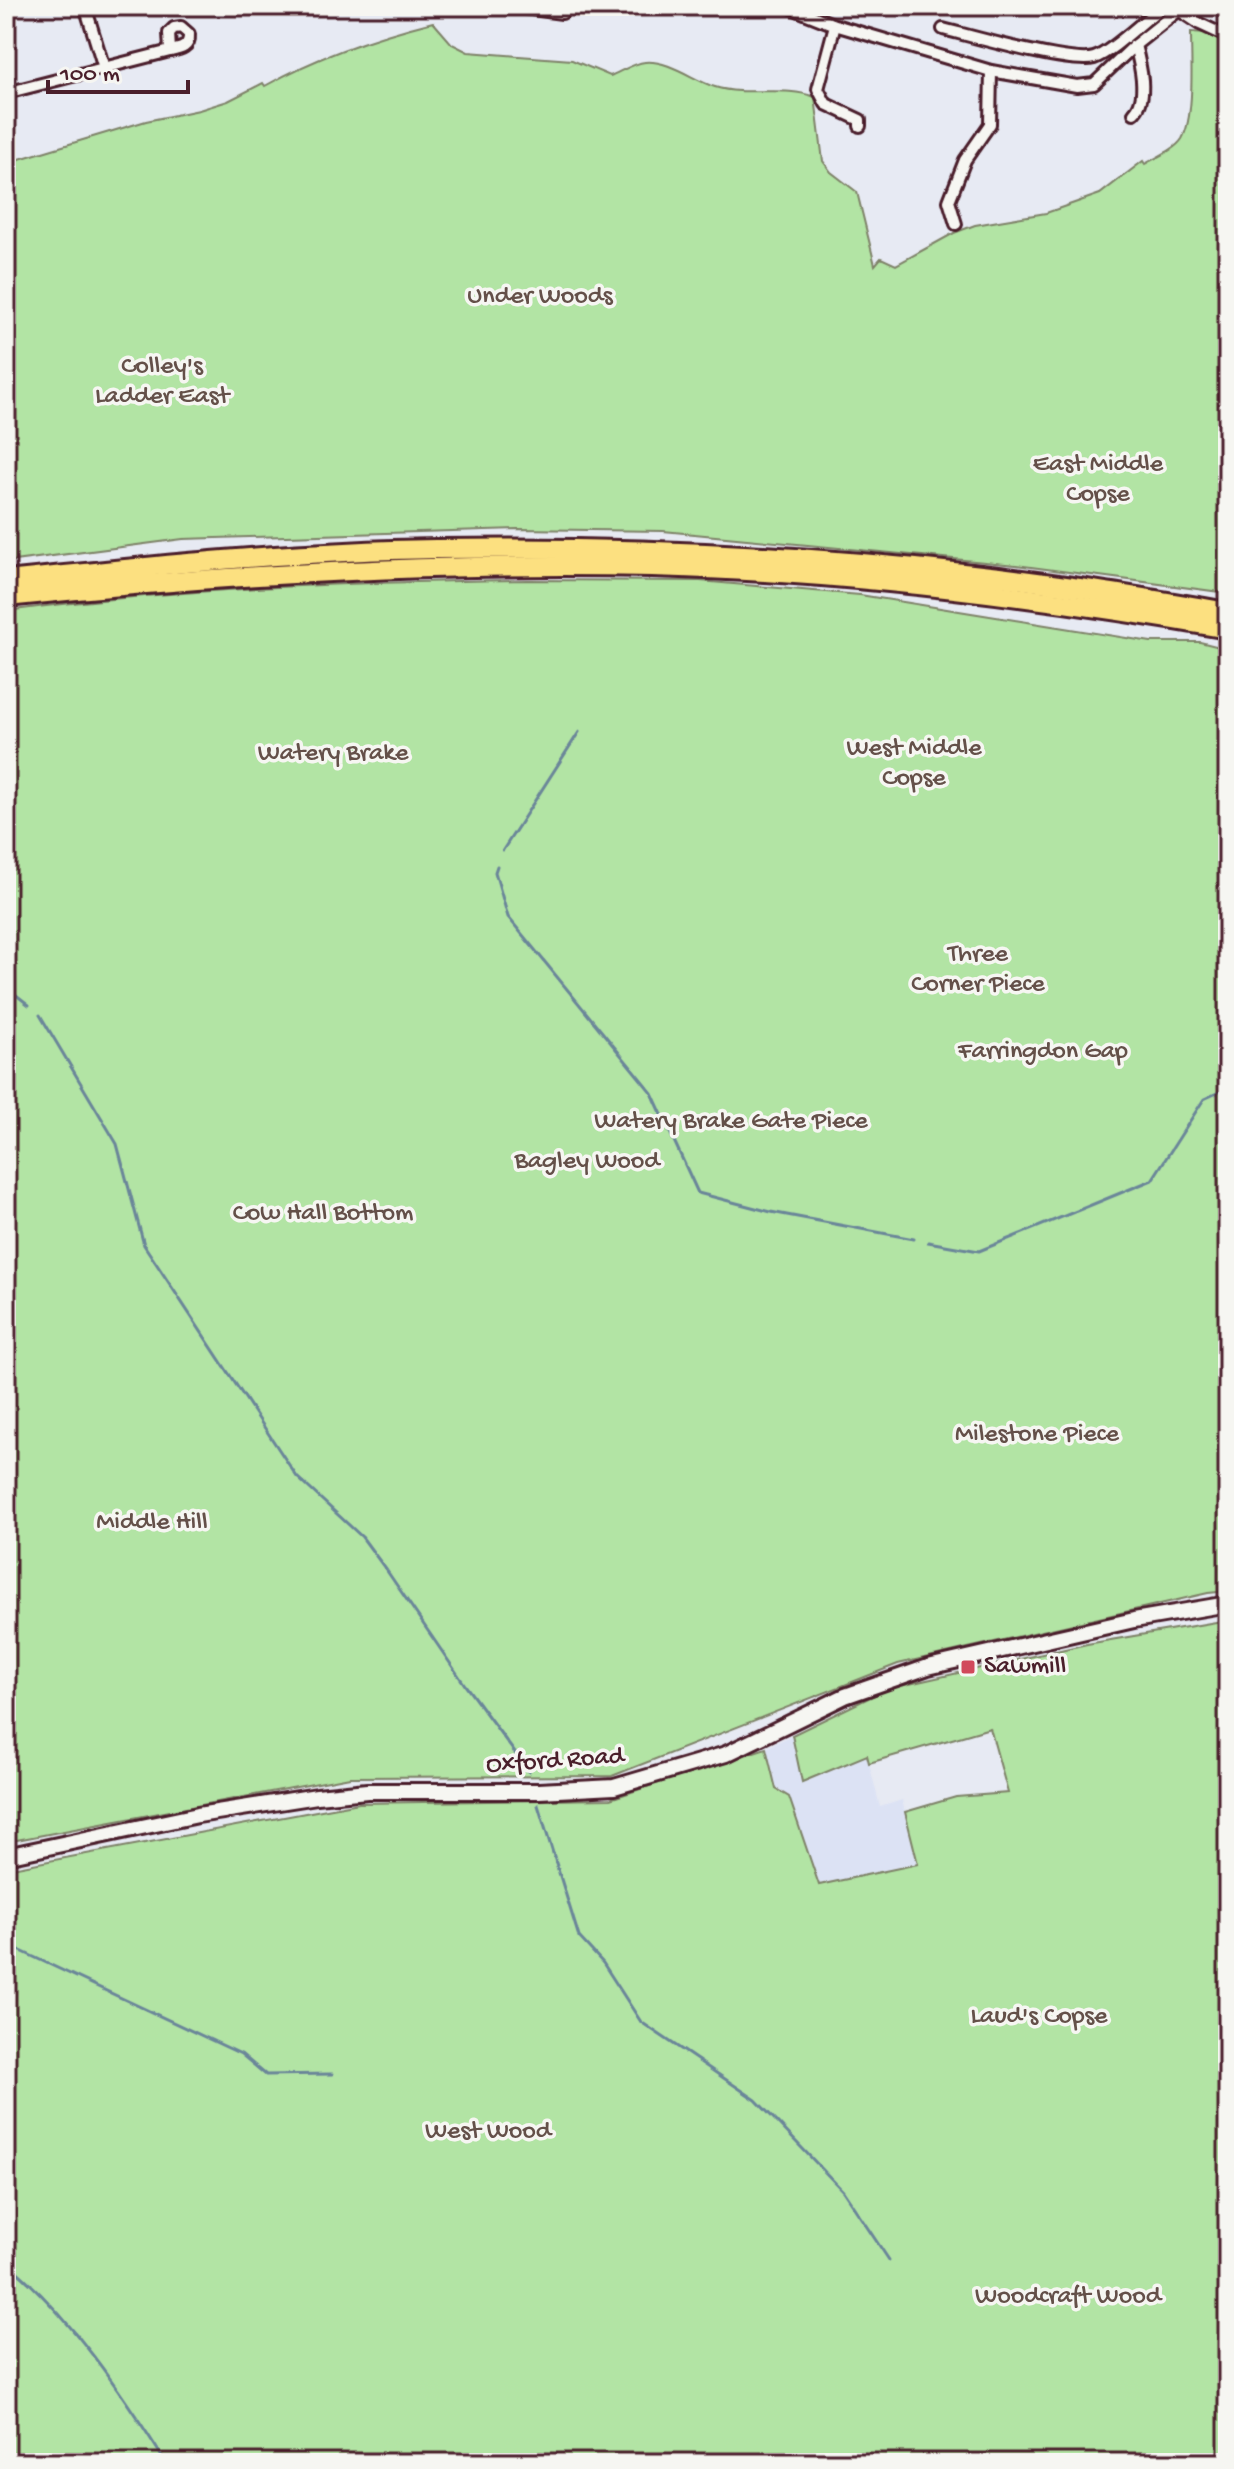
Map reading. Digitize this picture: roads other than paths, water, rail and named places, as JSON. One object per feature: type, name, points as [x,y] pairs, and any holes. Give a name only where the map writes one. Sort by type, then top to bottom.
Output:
[{"type":"highway","points":[[6,581],[140,567],[355,552],[437,549],[630,550],[823,560],[972,574],[1228,612]]},
{"type":"highway","points":[[6,597],[141,583],[355,569],[438,566],[655,567],[970,590],[1228,629]]},
{"type":"street","points":[[85,6],[104,68]]},
{"type":"street","points":[[509,6],[562,13]]},
{"type":"street","points":[[787,6],[835,25],[991,71],[1085,86],[1094,84],[1176,8],[1228,37]]},
{"type":"street","points":[[943,29],[1055,56],[1088,59],[1104,53],[1163,6]]},
{"type":"street","points":[[835,25],[818,89],[826,104],[860,120],[860,126]]},
{"type":"street","points":[[1135,45],[1142,101],[1138,112]]},
{"type":"street","points":[[6,93],[170,51]]},
{"type":"street","points":[[956,224],[949,201],[965,160],[990,124],[991,71]]},
{"type":"street","name":"Oxford Road","points":[[6,1856],[198,1815],[317,1796],[367,1791],[539,1791],[614,1787],[726,1754],[845,1696],[928,1667],[1149,1617],[1228,1604]]},
{"type":"waterway","points":[[503,850],[579,732]]},
{"type":"waterway","points":[[497,866],[495,872],[508,917],[652,1093],[698,1193],[771,1212],[914,1239]]},
{"type":"waterway","points":[[6,987],[29,1005]]},
{"type":"waterway","points":[[40,1015],[117,1144],[144,1245],[297,1477],[362,1537],[529,1772]]},
{"type":"waterway","points":[[928,1242],[979,1251],[1152,1180],[1204,1099],[1228,1088]]},
{"type":"waterway","points":[[538,1805],[579,1937],[603,1963],[641,2022],[756,2100],[843,2191],[889,2260]]},
{"type":"waterway","points":[[6,1944],[241,2054],[266,2075],[332,2074]]},
{"type":"waterway","points":[[6,2262],[52,2306],[94,2356],[166,2463]]},
{"type":"place","name":"Sawmill","points":[[968,1667]]},
{"type":"park label","name":"Under Woods","points":[[540,297]]},
{"type":"park label","name":"Colley's Ladder East","points":[[162,382]]},
{"type":"park label","name":"East Middle Copse","points":[[1098,480]]},
{"type":"park label","name":"Watery Brake","points":[[333,754]]},
{"type":"park label","name":"West Middle Copse","points":[[914,764]]},
{"type":"park label","name":"Three Corner Piece","points":[[978,970]]},
{"type":"park label","name":"Farringdon Gap","points":[[1043,1052]]},
{"type":"park label","name":"Watery Brake Gate Piece","points":[[731,1122]]},
{"type":"park label","name":"Bagley Wood","points":[[587,1162]]},
{"type":"park label","name":"Cow Hall Bottom","points":[[323,1214]]},
{"type":"park label","name":"Milestone Piece","points":[[1037,1435]]},
{"type":"park label","name":"Middle Hill","points":[[152,1523]]},
{"type":"park label","name":"Laud's Copse","points":[[1039,2017]]},
{"type":"park label","name":"West Wood","points":[[488,2132]]},
{"type":"park label","name":"Woodcraft Wood","points":[[1068,2297]]}]
